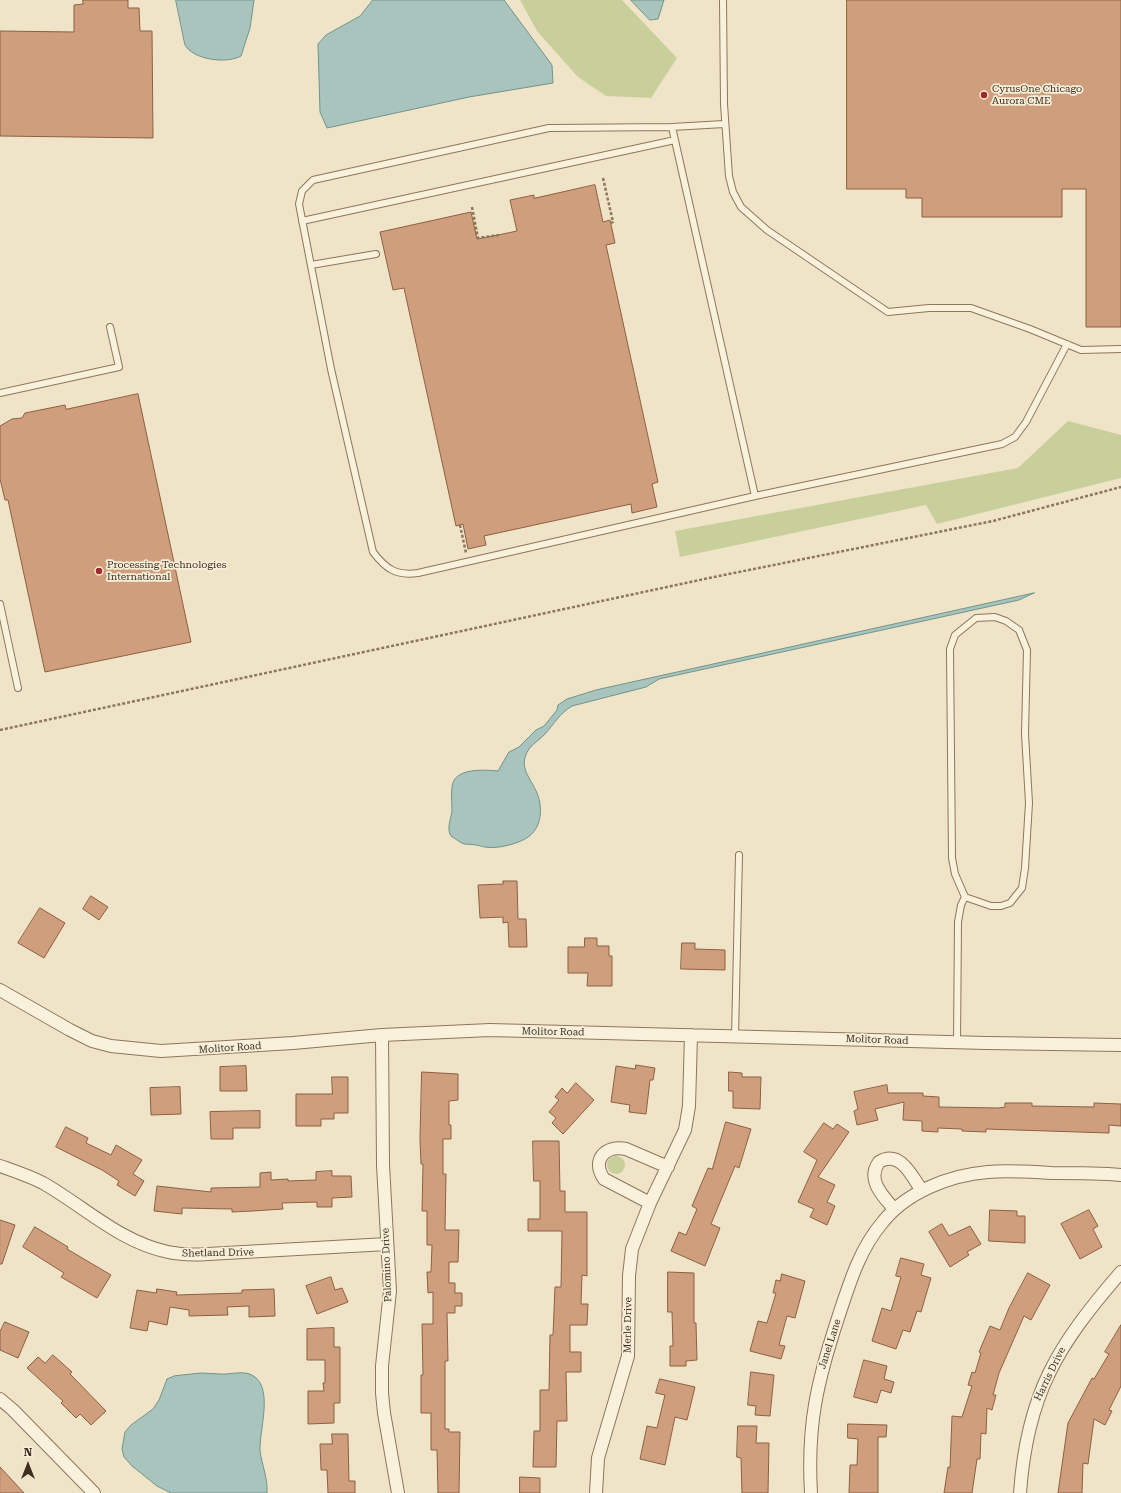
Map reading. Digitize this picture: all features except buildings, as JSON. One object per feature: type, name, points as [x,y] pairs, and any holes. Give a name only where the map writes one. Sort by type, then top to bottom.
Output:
[{"type":"street","name":"Molitor Road","points":[[0,990],[92,1041],[111,1046],[138,1050],[204,1050],[382,1034],[490,1030],[957,1043],[1121,1045]]},
{"type":"street","name":"Palomino Drive","points":[[382,1034],[383,1165],[390,1291],[383,1342],[382,1393],[398,1493]]},
{"type":"street","name":"Merle Drive","points":[[596,1493],[598,1458],[628,1356],[629,1276],[632,1249],[650,1203],[685,1130],[688,1116],[691,1035]]},
{"type":"street","points":[[650,1203],[604,1179],[600,1173],[598,1164],[601,1157],[611,1148],[626,1148],[668,1167]]},
{"type":"street","points":[[894,1209],[879,1191],[875,1183],[873,1175],[879,1162],[890,1158],[902,1162],[922,1191]]},
{"type":"street","name":"Shetland Drive","points":[[0,1166],[43,1183],[120,1234],[142,1244],[169,1253],[187,1255],[387,1244]]},
{"type":"street","name":"Janel Lane","points":[[811,1493],[809,1449],[812,1414],[822,1366],[859,1260],[881,1223],[894,1209],[922,1191],[958,1177],[986,1172],[1121,1175]]},
{"type":"street","name":"Harris Drive","points":[[1020,1493],[1024,1449],[1030,1420],[1044,1382],[1063,1346],[1078,1323],[1121,1272]]},
{"type":"street","points":[[0,1399],[13,1410],[94,1493]]},
{"type":"lane","points":[[723,0],[724,124],[729,176],[733,192],[741,207],[767,230],[888,312],[929,308],[971,308],[1030,329],[1081,350],[1121,350]]},
{"type":"lane","points":[[724,124],[672,127],[550,128],[313,180],[302,191],[299,204],[331,369],[373,552],[382,564],[390,570],[406,574],[418,573],[755,496],[1002,444],[1015,437],[1026,422],[1067,344]]},
{"type":"lane","points":[[672,127],[755,496]]},
{"type":"lane","points":[[302,221],[675,140]]},
{"type":"lane","points":[[311,265],[376,254]]},
{"type":"lane","points":[[0,393],[119,367],[110,327]]},
{"type":"lane","points":[[0,604],[18,688]]},
{"type":"lane","points":[[995,617],[1006,621],[1019,630],[1027,650],[1025,734],[1028,803],[1025,868],[1022,888],[1010,903],[1001,906],[991,906],[965,897],[955,874],[952,858],[950,649],[955,635],[976,618],[995,617]]},
{"type":"lane","points":[[735,1037],[739,855]]},
{"type":"lane","points":[[957,1043],[958,922],[960,905],[965,897]]},
{"type":"path","points":[[603,178],[613,222],[610,223]]},
{"type":"path","points":[[472,207],[478,238],[498,235]]},
{"type":"path","points":[[0,730],[709,578],[993,521],[1121,487]]},
{"type":"path","points":[[460,525],[466,553]]},
{"type":"green space","points":[[520,0],[622,0],[677,58],[651,98],[606,96],[578,77],[537,31]]},
{"type":"green space","points":[[1068,421],[1121,435],[1121,478],[937,524],[926,505],[680,557],[675,531],[1018,468]]},
{"type":"green space","points":[[616,1156],[622,1159],[625,1165],[622,1171],[616,1174],[610,1171],[607,1165],[610,1159]]},
{"type":"water","points":[[176,0],[254,0],[250,28],[241,56],[227,60],[219,60],[203,57],[189,50],[185,45]]},
{"type":"water","points":[[373,0],[504,0],[552,65],[553,83],[469,97],[327,128],[320,112],[318,44],[326,35],[360,16]]},
{"type":"water","points":[[631,0],[664,0],[658,19],[650,20]]},
{"type":"water","points":[[1034,593],[1019,600],[659,679],[646,687],[572,706],[561,715],[543,736],[529,749],[524,761],[526,772],[537,793],[540,806],[539,820],[534,832],[519,842],[494,847],[463,844],[450,835],[449,826],[452,811],[452,787],[458,776],[470,771],[478,770],[498,771],[509,752],[519,747],[536,730],[544,726],[557,710],[558,705],[567,699],[596,690]]},
{"type":"water","points":[[201,1373],[247,1373],[255,1377],[260,1383],[263,1392],[264,1412],[260,1451],[266,1477],[267,1493],[171,1493],[157,1486],[132,1466],[124,1457],[122,1449],[125,1432],[131,1425],[153,1409],[159,1400],[167,1379],[174,1376]]},
{"type":"place","name":"CyrusOne Chicago Aurora CME","points":[[984,95]]},
{"type":"place","name":"Processing Technologies International","points":[[99,571]]}]
